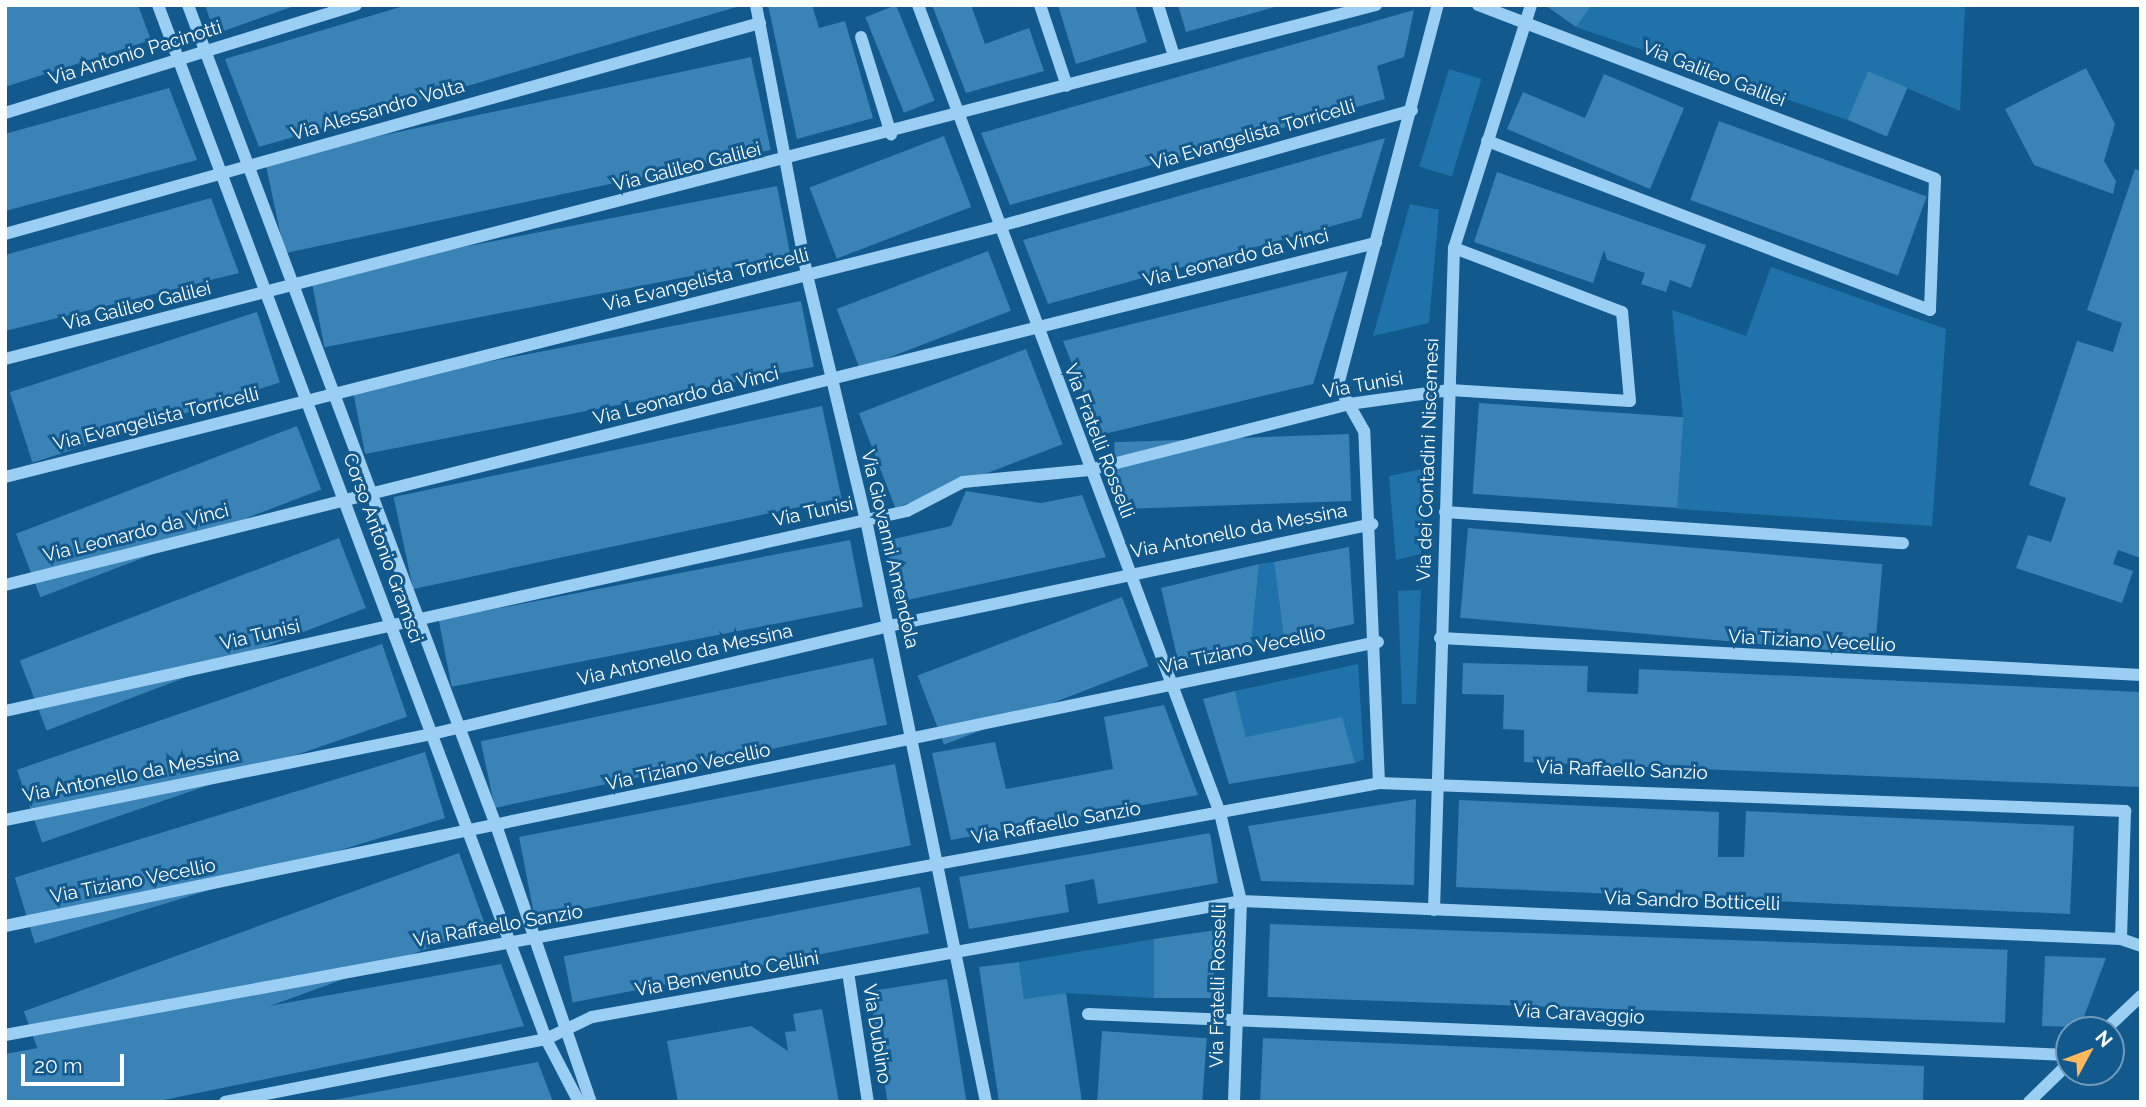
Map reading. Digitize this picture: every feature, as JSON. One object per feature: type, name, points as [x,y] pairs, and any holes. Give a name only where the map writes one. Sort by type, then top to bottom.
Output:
[{"type":"street","name":"Corso Antonio Gramsci","points":[[158,5],[546,1039],[579,1102]]},
{"type":"street","name":"Corso Antonio Gramsci","points":[[188,5],[570,1027],[592,1102]]},
{"type":"street","name":"Via Antonio Pacinotti","points":[[5,114],[356,5]]},
{"type":"street","name":"Via Giovanni Amendola","points":[[756,5],[788,161],[807,275],[889,626],[986,1102]]},
{"type":"street","name":"Via Fratelli Rosselli","points":[[918,5],[962,116],[997,227],[1089,471],[1174,684],[1220,813],[1241,901],[1234,1102]]},
{"type":"street","points":[[1041,5],[1067,86]]},
{"type":"street","points":[[1158,5],[1174,56]]},
{"type":"street","name":"Via Galileo Galilei","points":[[5,359],[788,161],[962,116],[1174,56],[1376,5]]},
{"type":"street","points":[[1379,783],[1378,642],[1364,431],[1338,385],[1438,5]]},
{"type":"street","name":"Via Galileo Galilei","points":[[1478,5],[1936,179],[1930,310],[1487,141]]},
{"type":"street","name":"Via dei Contadini Niscemesi","points":[[1434,910],[1434,782],[1454,248],[1522,22],[1531,5]]},
{"type":"street","name":"Via Alessandro Volta","points":[[5,234],[760,23]]},
{"type":"street","points":[[861,37],[891,134]]},
{"type":"street","name":"Via Evangelista Torricelli","points":[[5,477],[997,227],[1412,110]]},
{"type":"street","name":"Via Leonardo da Vinci","points":[[5,586],[1376,243]]},
{"type":"street","name":"Via Tunisi","points":[[5,711],[907,511],[963,482],[1089,471],[1349,404],[1450,390],[1630,401],[1622,312],[1454,248]]},
{"type":"street","points":[[1445,512],[1903,543]]},
{"type":"street","name":"Via Antonello da Messina","points":[[5,820],[432,734],[889,626],[1129,573],[1372,524]]},
{"type":"street","name":"Via Tiziano Vecellio","points":[[1440,638],[2141,675]]},
{"type":"street","name":"Via Tiziano Vecellio","points":[[5,926],[469,834],[911,738],[1378,642]]},
{"type":"street","name":"Via Raffaello Sanzio","points":[[5,1035],[1379,783],[1434,782],[2125,811],[2121,939]]},
{"type":"street","name":"Via Sandro Botticelli","points":[[1241,901],[2121,939],[2141,946]]},
{"type":"street","name":"Via Benvenuto Cellini","points":[[225,1102],[546,1039],[592,1017],[1241,901]]},
{"type":"street","name":"Via Dublino","points":[[848,972],[868,1102]]},
{"type":"street","points":[[2120,1016],[2141,996]]},
{"type":"street","name":"Via Caravaggio","points":[[1088,1014],[1238,1018],[2055,1054]]},
{"type":"street","points":[[2029,1102],[2055,1077]]},
{"type":"shaded area","points":[[1592,5],[1965,5],[1960,111],[1868,71],[1847,120],[1576,27]]},
{"type":"shaded area","points":[[1449,69],[1482,79],[1452,176],[1419,167]]},
{"type":"shaded area","points":[[1410,204],[1439,210],[1429,323],[1373,336]]},
{"type":"shaded area","points":[[1771,267],[1946,329],[1932,526],[1677,509],[1683,418],[1672,310],[1746,336]]},
{"type":"shaded area","points":[[1427,468],[1421,554],[1396,560],[1389,476]]},
{"type":"shaded area","points":[[1274,562],[1284,639],[1251,646],[1259,564]]},
{"type":"shaded area","points":[[1421,590],[1416,704],[1402,704],[1398,591]]},
{"type":"shaded area","points":[[1358,664],[1364,759],[1355,763],[1341,718],[1246,737],[1235,691]]},
{"type":"shaded area","points":[[1154,939],[1154,998],[1066,993],[1024,999],[1019,962]]},
{"type":"building","points":[[5,5],[138,5],[151,40],[5,87]]},
{"type":"building","points":[[205,5],[294,5],[294,6],[215,34]]},
{"type":"building","points":[[407,5],[740,6],[259,147],[225,59]]},
{"type":"building","points":[[768,5],[812,5],[819,28],[845,21],[873,118],[797,139]]},
{"type":"building","points":[[896,5],[935,100],[904,113],[865,17]]},
{"type":"building","points":[[932,5],[971,5],[985,44],[1029,28],[1044,71],[966,93]]},
{"type":"building","points":[[1058,5],[1135,5],[1147,42],[1076,64]]},
{"type":"building","points":[[1178,5],[1278,5],[1278,6],[1186,32]]},
{"type":"building","points":[[1545,5],[1592,5],[1576,27]]},
{"type":"building","points":[[1414,10],[1404,57],[1377,66],[1385,99],[1010,205],[981,133]]},
{"type":"building","points":[[751,57],[771,150],[285,253],[265,160]]},
{"type":"building","points":[[2086,68],[2115,124],[2104,161],[2116,181],[2113,194],[2034,165],[2005,109]]},
{"type":"building","points":[[1868,71],[1908,88],[1887,137],[1847,120]]},
{"type":"building","points":[[1604,74],[1684,108],[1650,189],[1507,129],[1523,92],[1585,118]]},
{"type":"building","points":[[169,88],[197,160],[5,211],[5,134]]},
{"type":"building","points":[[1719,121],[1927,197],[1898,276],[1690,200]]},
{"type":"building","points":[[944,136],[971,207],[837,259],[810,188]]},
{"type":"building","points":[[1385,138],[1361,218],[1048,304],[1023,240]]},
{"type":"building","points":[[2135,169],[2141,171],[2141,558],[2118,550],[2113,564],[2133,571],[2122,603],[2016,568],[2028,535],[2051,542],[2066,498],[2029,485],[2077,341],[2113,352],[2122,323],[2087,310]]},
{"type":"building","points":[[1497,172],[1706,245],[1691,288],[1670,280],[1666,292],[1641,284],[1645,273],[1607,260],[1604,250],[1593,283],[1474,242]]},
{"type":"building","points":[[777,186],[791,257],[324,347],[311,277]]},
{"type":"building","points":[[211,198],[239,273],[5,331],[5,255]]},
{"type":"building","points":[[988,251],[1011,311],[860,369],[837,309]]},
{"type":"building","points":[[1348,271],[1313,384],[1100,435],[1063,341]]},
{"type":"building","points":[[801,301],[814,367],[365,454],[352,388]]},
{"type":"building","points":[[257,312],[280,382],[33,463],[10,392]]},
{"type":"building","points":[[1026,349],[1063,444],[895,508],[859,413]]},
{"type":"building","points":[[1479,403],[1684,417],[1677,508],[1473,494]]},
{"type":"building","points":[[822,406],[842,498],[413,589],[394,497]]},
{"type":"building","points":[[297,426],[321,489],[40,597],[16,534]]},
{"type":"building","points":[[1349,434],[1351,501],[1116,509],[1114,442]]},
{"type":"building","points":[[966,491],[1041,503],[1082,495],[1106,557],[898,602],[885,541],[951,526]]},
{"type":"building","points":[[1468,528],[1882,564],[1875,654],[1460,618]]},
{"type":"building","points":[[339,538],[366,608],[47,731],[20,661]]},
{"type":"building","points":[[850,540],[863,607],[452,687],[439,620]]},
{"type":"building","points":[[1349,547],[1354,624],[1284,639],[1274,562]]},
{"type":"building","points":[[1259,564],[1251,646],[1178,661],[1161,588]]},
{"type":"building","points":[[1122,597],[1149,666],[944,745],[918,675]]},
{"type":"building","points":[[382,644],[407,717],[42,842],[17,770]]},
{"type":"building","points":[[873,658],[887,725],[495,808],[481,741]]},
{"type":"building","points":[[1463,663],[1588,666],[1587,692],[1638,694],[1639,669],[2141,692],[2141,787],[1524,762],[1524,730],[1503,729],[1504,695],[1462,694]]},
{"type":"building","points":[[1235,691],[1246,737],[1342,717],[1355,763],[1229,784],[1203,699]]},
{"type":"building","points":[[1164,705],[1198,795],[951,840],[932,753],[995,742],[1006,789],[1113,769],[1104,717]]},
{"type":"building","points":[[425,752],[445,818],[35,943],[15,877]]},
{"type":"building","points":[[895,764],[911,845],[535,919],[519,837]]},
{"type":"building","points":[[1416,799],[1414,885],[1261,881],[1248,826]]},
{"type":"building","points":[[1459,800],[1719,812],[1718,857],[1744,857],[1746,811],[2074,826],[2070,914],[1456,887]]},
{"type":"building","points":[[1210,833],[1218,883],[1098,904],[1094,879],[1065,885],[1069,912],[969,929],[959,877]]},
{"type":"building","points":[[459,853],[486,927],[51,1086],[24,1011]]},
{"type":"building","points":[[920,887],[929,933],[573,1002],[564,956]]},
{"type":"building","points":[[1270,924],[2008,950],[2005,1023],[1267,997]]},
{"type":"building","points":[[1216,930],[1213,998],[1154,998],[1154,939]]},
{"type":"building","points":[[2045,956],[2106,958],[2084,1016],[2055,1016],[2055,1026],[2042,1026]]},
{"type":"building","points":[[1019,962],[1024,999],[1066,993],[1082,1102],[999,1102],[979,967]]},
{"type":"building","points":[[501,964],[524,1026],[154,1102],[5,1102],[5,1054]]},
{"type":"building","points":[[947,979],[966,1102],[888,1102],[870,991]]},
{"type":"building","points":[[822,1009],[839,1102],[678,1102],[667,1041],[751,1026],[788,1051],[785,1032],[796,1031],[793,1014]]},
{"type":"building","points":[[1102,1031],[1207,1038],[1202,1102],[1097,1102]]},
{"type":"building","points":[[1263,1038],[1924,1066],[1923,1102],[1260,1102]]},
{"type":"building","points":[[538,1062],[553,1102],[333,1102],[333,1100]]}]
